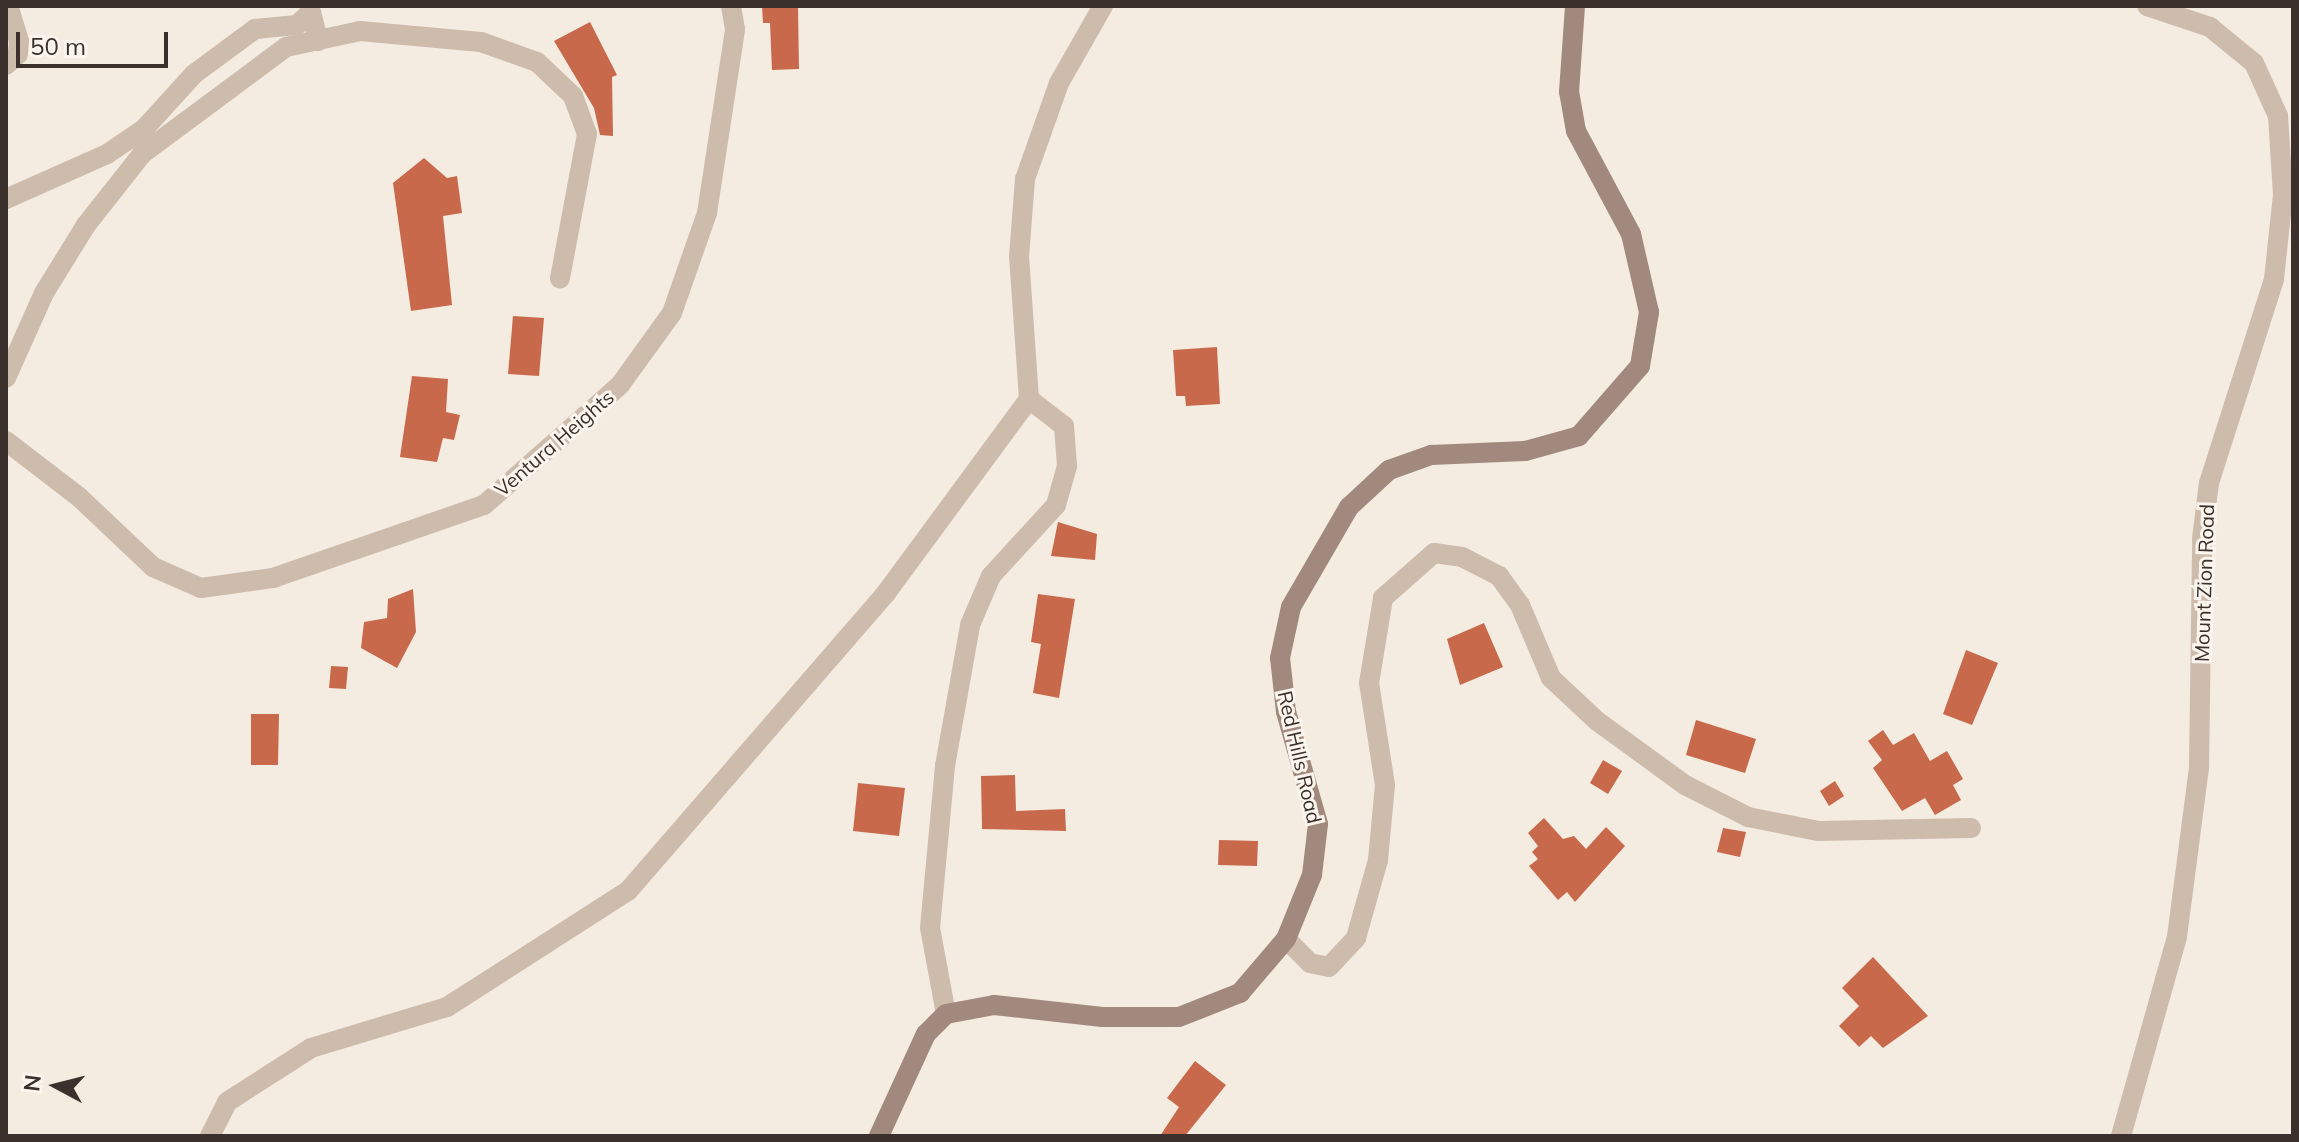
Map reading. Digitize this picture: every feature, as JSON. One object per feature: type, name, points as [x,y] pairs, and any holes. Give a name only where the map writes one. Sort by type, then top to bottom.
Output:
[{"type":"main road","name":"Red Hills Road","points":[[946,1014],[994,1005],[1102,1017],[1179,1017],[1240,993],[1286,939],[1312,875],[1318,824],[1286,712],[1280,658],[1291,607],[1349,507],[1389,470],[1431,455],[1525,451],[1579,436],[1640,366],[1649,312],[1631,234],[1574,118],[1569,92],[1575,6]]},
{"type":"main road","points":[[879,1136],[926,1034],[946,1014]]},
{"type":"street","points":[[6,65],[18,54],[19,41],[8,6]]},
{"type":"street","name":"Ventura Heights","points":[[6,441],[79,497],[153,567],[201,588],[273,578],[484,505],[620,385],[672,313],[707,213],[735,29],[731,6]]},
{"type":"street","points":[[210,1136],[227,1102],[311,1048],[447,1007],[628,891],[886,593],[1029,399],[1019,257],[1025,179],[1059,83],[1103,6]]},
{"type":"street","name":"Mount Zion Road","points":[[2121,1136],[2177,937],[2199,767],[2202,539],[2209,483],[2274,279],[2283,195],[2278,116],[2254,63],[2210,27],[2147,6]]},
{"type":"street","points":[[6,199],[107,154],[144,129],[194,74],[255,29],[297,25],[311,12],[318,41]]},
{"type":"street","points":[[6,378],[44,293],[86,225],[142,154],[286,47],[360,31],[481,42],[537,62],[573,96],[587,134],[560,278]]},
{"type":"street","points":[[946,1014],[930,928],[945,766],[970,625],[991,576],[1056,505],[1067,466],[1064,426],[1029,399]]},
{"type":"street","points":[[1286,939],[1310,963],[1329,967],[1356,938],[1378,860],[1385,785],[1369,683],[1383,598],[1434,553],[1462,557],[1499,576],[1520,605],[1551,678],[1622,740],[1735,811],[1818,831],[1971,828]]},
{"type":"building","points":[[762,6],[798,6],[799,69],[772,70],[770,23],[763,23]]},
{"type":"building","points":[[590,22],[617,75],[612,77],[613,136],[600,135],[594,108],[554,41]]},
{"type":"building","points":[[424,158],[447,178],[457,176],[462,213],[443,216],[452,305],[411,311],[393,183]]},
{"type":"building","points":[[513,316],[544,318],[539,376],[508,374]]},
{"type":"building","points":[[1217,347],[1220,404],[1186,406],[1185,396],[1176,396],[1173,350]]},
{"type":"building","points":[[412,376],[448,379],[446,412],[460,415],[454,440],[443,438],[437,462],[400,457]]},
{"type":"building","points":[[1058,522],[1097,534],[1095,560],[1051,556]]},
{"type":"building","points":[[413,589],[416,632],[397,668],[361,648],[364,622],[387,618],[388,599]]},
{"type":"building","points":[[1038,594],[1075,599],[1059,698],[1033,693],[1041,644],[1031,642]]},
{"type":"building","points":[[1484,623],[1503,667],[1460,685],[1447,639]]},
{"type":"building","points":[[1966,650],[1998,663],[1972,725],[1943,714]]},
{"type":"building","points":[[331,666],[348,667],[346,689],[329,688]]},
{"type":"building","points":[[251,714],[279,714],[278,765],[251,765]]},
{"type":"building","points":[[1696,720],[1756,739],[1745,773],[1686,755]]},
{"type":"building","points":[[1883,730],[1893,745],[1914,733],[1930,761],[1947,751],[1963,779],[1953,785],[1961,800],[1935,815],[1925,798],[1902,811],[1873,768],[1882,760],[1868,741]]},
{"type":"building","points":[[1603,760],[1622,771],[1608,794],[1590,783]]},
{"type":"building","points":[[1015,775],[1016,811],[1065,809],[1066,831],[982,829],[981,776]]},
{"type":"building","points":[[1835,781],[1844,796],[1829,806],[1820,791]]},
{"type":"building","points":[[858,783],[905,788],[899,836],[853,831]]},
{"type":"building","points":[[1544,818],[1563,839],[1574,836],[1586,849],[1606,827],[1625,846],[1575,902],[1567,892],[1558,900],[1529,866],[1538,859],[1532,852],[1538,846],[1528,833]]},
{"type":"building","points":[[1723,828],[1746,832],[1740,857],[1717,852]]},
{"type":"building","points":[[1219,840],[1258,841],[1257,866],[1218,865]]},
{"type":"building","points":[[1873,957],[1928,1016],[1883,1048],[1871,1036],[1859,1047],[1839,1026],[1859,1006],[1842,988]]},
{"type":"building","points":[[1195,1061],[1226,1085],[1185,1136],[1160,1136],[1179,1107],[1167,1098]]}]
